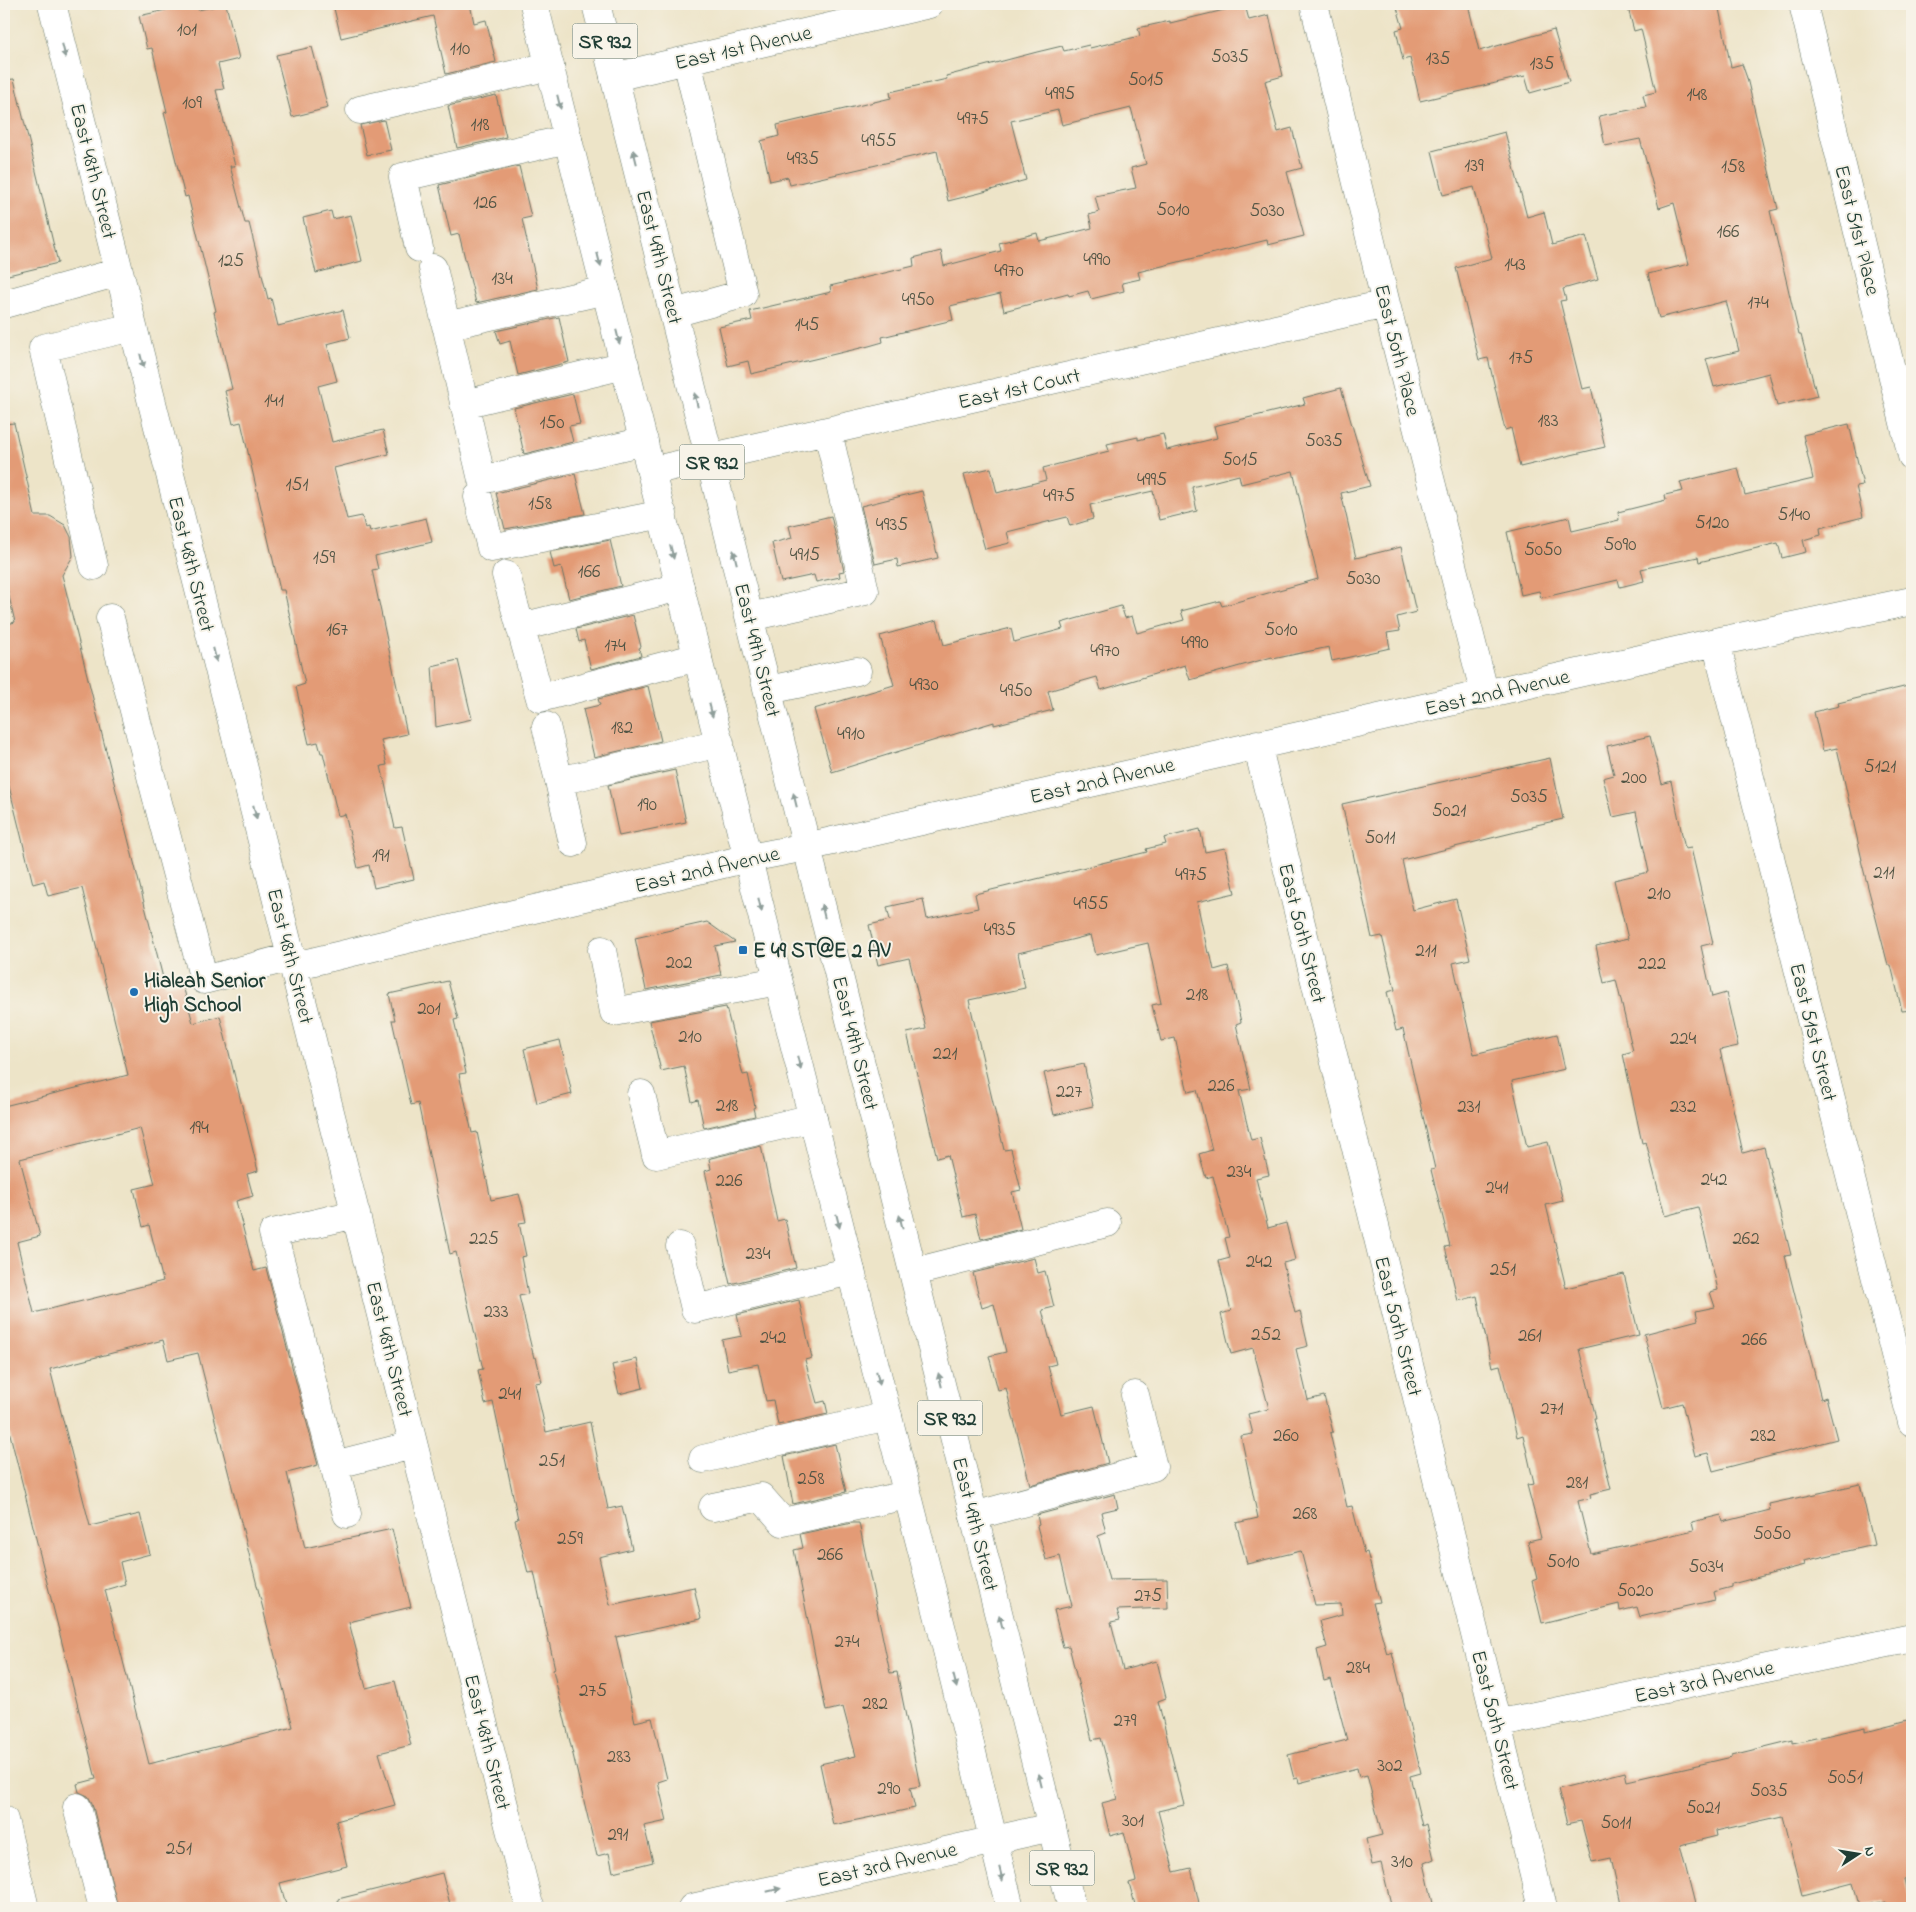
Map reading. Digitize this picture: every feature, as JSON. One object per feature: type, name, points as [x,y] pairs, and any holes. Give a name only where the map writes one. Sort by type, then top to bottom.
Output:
[{"type":"street","name":"East 48th Street","points":[[52,4],[529,1905],[532,1908]]},
{"type":"street","name":"SR 932","points":[[534,4],[1010,1908]]},
{"type":"street","name":"East 49th Street","points":[[596,4],[1072,1908]]},
{"type":"street","name":"East 1st Avenue","points":[[614,78],[929,4]]},
{"type":"street","name":"East 50th Place","points":[[1314,4],[1386,304],[1484,695]]},
{"type":"street","name":"East 51st Place","points":[[1803,4],[1912,456]]},
{"type":"street","points":[[674,313],[743,294],[687,60]]},
{"type":"street","points":[[360,110],[550,66]]},
{"type":"street","points":[[568,138],[403,177],[446,326],[482,480],[644,442]]},
{"type":"street","points":[[4,304],[119,272]]},
{"type":"street","points":[[446,326],[606,290]]},
{"type":"street","name":"East 1st Court","points":[[651,471],[711,459],[1386,304]]},
{"type":"street","points":[[94,566],[43,348],[133,327]]},
{"type":"street","points":[[464,404],[625,365]]},
{"type":"street","points":[[750,618],[865,591],[828,432]]},
{"type":"street","points":[[478,496],[491,548],[663,514]]},
{"type":"street","points":[[506,575],[540,698],[698,657]]},
{"type":"street","points":[[520,627],[680,587]]},
{"type":"street","name":"East 2nd Avenue","points":[[110,618],[204,980],[292,962],[1716,642],[1912,601]]},
{"type":"street","name":"East 51st Street","points":[[1716,642],[1912,1422]]},
{"type":"street","points":[[769,690],[857,671]]},
{"type":"street","points":[[546,726],[573,843]]},
{"type":"street","points":[[559,781],[720,743]]},
{"type":"street","name":"East 50th Street","points":[[1257,744],[1542,1908]]},
{"type":"street","points":[[602,950],[614,1012],[778,981]]},
{"type":"street","points":[[641,1094],[656,1155],[813,1118]]},
{"type":"street","points":[[347,1514],[273,1233],[356,1214]]},
{"type":"street","points":[[914,1272],[1107,1223]]},
{"type":"street","points":[[680,1246],[695,1309],[851,1272]]},
{"type":"street","points":[[974,1516],[1153,1467],[1135,1395]]},
{"type":"street","points":[[703,1459],[888,1416]]},
{"type":"street","points":[[334,1465],[414,1445]]},
{"type":"street","points":[[713,1507],[761,1497],[783,1522],[907,1495]]},
{"type":"street","name":"East 3rd Avenue","points":[[1496,1724],[1912,1638]]},
{"type":"street","points":[[77,1807],[103,1908]]},
{"type":"street","points":[[4,1820],[26,1908]]},
{"type":"street","name":"East 3rd Avenue","points":[[692,1908],[1052,1827]]},
{"type":"building","points":[[197,4],[198,10],[226,4],[239,59],[218,64],[224,89],[216,90],[235,166],[230,166],[245,223],[249,223],[268,299],[271,298],[278,326],[343,310],[350,338],[327,344],[337,381],[318,386],[332,442],[383,430],[389,454],[334,468],[347,519],[362,516],[365,528],[369,527],[370,532],[426,518],[432,542],[375,556],[378,569],[372,570],[407,734],[381,740],[387,765],[381,766],[395,828],[402,827],[414,879],[374,888],[369,865],[358,868],[345,814],[338,816],[323,753],[321,753],[318,742],[309,744],[296,687],[305,684],[284,590],[280,590],[241,422],[233,424],[225,391],[232,389],[214,312],[216,311],[188,196],[185,197],[164,113],[167,112],[152,48],[147,49],[139,16]]},
{"type":"building","points":[[333,4],[470,4],[474,23],[486,20],[496,62],[446,74],[433,16],[341,38]]},
{"type":"building","points":[[1396,4],[1468,4],[1479,51],[1554,30],[1569,82],[1530,93],[1525,76],[1420,101],[1410,58],[1403,60],[1396,30],[1403,28]]},
{"type":"building","points":[[1627,4],[1718,4],[1731,67],[1742,64],[1747,78],[1778,209],[1770,211],[1799,335],[1801,335],[1817,396],[1777,406],[1769,373],[1714,387],[1706,359],[1739,351],[1726,301],[1659,318],[1648,274],[1689,264],[1674,203],[1659,208],[1640,139],[1605,146],[1599,116],[1646,107],[1643,95],[1656,92],[1641,29],[1634,31]]},
{"type":"building","points":[[1245,5],[1249,20],[1269,15],[1283,76],[1265,81],[1278,132],[1292,128],[1302,168],[1287,172],[1304,236],[1268,245],[1267,240],[1138,272],[1140,279],[1122,283],[1124,291],[1091,299],[1088,291],[1069,296],[1068,294],[1004,311],[1000,294],[950,306],[953,320],[882,337],[883,342],[869,346],[751,374],[748,361],[728,366],[719,327],[752,320],[750,311],[831,292],[830,286],[914,266],[913,258],[941,251],[944,266],[1001,251],[999,243],[1037,233],[1039,241],[1092,228],[1089,215],[1099,212],[1095,196],[1136,188],[1131,168],[1146,164],[1131,108],[1062,125],[1058,110],[1011,121],[1026,180],[980,193],[948,201],[937,151],[790,185],[788,177],[770,181],[761,141],[779,136],[777,125],[891,98],[890,92],[947,79],[946,76],[1037,52],[1062,46],[1064,51],[1089,45],[1090,48],[1140,36],[1138,28],[1170,21],[1170,23]]},
{"type":"building","points":[[312,47],[328,108],[292,117],[276,55]]},
{"type":"building","points":[[14,79],[58,263],[4,276],[4,80]]},
{"type":"building","points":[[496,95],[506,137],[457,148],[448,106]]},
{"type":"building","points":[[384,120],[391,150],[367,155],[360,125]]},
{"type":"building","points":[[1505,132],[1527,217],[1544,212],[1552,245],[1586,236],[1598,279],[1563,289],[1566,300],[1560,301],[1582,389],[1591,387],[1605,447],[1520,467],[1511,428],[1505,430],[1488,358],[1479,360],[1456,268],[1492,258],[1474,187],[1443,195],[1432,151]]},
{"type":"building","points":[[519,166],[531,217],[522,219],[538,289],[476,303],[459,234],[451,236],[439,185]]},
{"type":"building","points":[[331,211],[333,219],[351,215],[362,261],[316,273],[303,218]]},
{"type":"building","points":[[559,317],[569,362],[518,375],[510,341],[500,344],[496,331]]},
{"type":"building","points":[[1341,388],[1370,486],[1341,493],[1356,558],[1401,547],[1416,612],[1397,617],[1400,631],[1387,633],[1390,648],[1332,661],[1329,647],[1273,659],[1272,657],[1190,680],[1185,665],[1101,690],[1097,677],[1048,691],[1053,710],[994,725],[994,722],[832,772],[814,709],[894,685],[880,636],[937,620],[944,645],[1011,628],[1014,642],[1063,629],[1061,623],[1121,606],[1125,618],[1132,616],[1137,633],[1184,620],[1181,611],[1220,601],[1222,606],[1318,579],[1293,471],[1241,484],[1239,475],[1192,487],[1197,511],[1159,520],[1153,491],[1090,505],[1093,519],[1070,526],[1067,517],[1007,532],[1010,543],[985,549],[964,474],[991,468],[997,493],[1046,480],[1043,468],[1109,451],[1107,444],[1138,437],[1138,440],[1163,434],[1167,450],[1217,438],[1214,426],[1305,404],[1303,398]]},
{"type":"building","points":[[573,394],[580,424],[569,426],[573,442],[524,454],[514,408]]},
{"type":"building","points":[[14,423],[35,516],[50,516],[65,525],[71,537],[73,556],[62,575],[165,986],[182,982],[193,1023],[220,1016],[258,1171],[247,1174],[253,1196],[236,1201],[254,1271],[266,1268],[318,1465],[287,1473],[305,1548],[392,1529],[411,1607],[349,1622],[366,1688],[395,1681],[411,1745],[379,1753],[395,1805],[336,1821],[347,1866],[280,1883],[287,1908],[118,1908],[92,1803],[88,1796],[79,1792],[77,1784],[96,1779],[4,1410],[4,1106],[128,1075],[82,888],[48,896],[44,881],[33,884],[4,766],[4,625],[15,622],[4,575],[4,424]],"holes":[[[140,1128],[155,1184],[134,1189],[143,1227],[149,1225],[163,1281],[34,1313],[17,1242],[40,1236],[20,1159]],[[163,1340],[168,1360],[198,1353],[293,1727],[149,1764],[105,1590],[125,1584],[120,1562],[150,1554],[140,1514],[90,1526],[50,1369]]]},
{"type":"building","points":[[1849,424],[1863,485],[1856,486],[1863,517],[1820,528],[1821,535],[1803,540],[1806,552],[1782,558],[1778,543],[1699,562],[1698,557],[1641,569],[1644,581],[1620,587],[1618,580],[1541,598],[1539,591],[1521,595],[1507,532],[1569,517],[1572,531],[1619,520],[1618,512],[1666,500],[1665,495],[1683,491],[1680,482],[1738,468],[1745,495],[1813,479],[1803,435]]},
{"type":"building","points":[[575,474],[585,514],[505,529],[496,493]]},
{"type":"building","points":[[922,491],[938,558],[898,567],[897,559],[875,564],[861,506]]},
{"type":"building","points":[[831,516],[844,571],[839,572],[840,577],[816,582],[814,575],[781,582],[772,543],[792,538],[789,526]]},
{"type":"building","points":[[610,540],[621,586],[569,599],[561,566],[554,568],[550,552]]},
{"type":"building","points":[[633,615],[641,647],[639,648],[641,656],[591,669],[584,640],[579,642],[576,629]]},
{"type":"building","points":[[458,660],[472,719],[436,727],[432,666]]},
{"type":"building","points":[[1912,685],[1912,1010],[1902,1011],[1861,860],[1837,748],[1823,751],[1814,712],[1839,706],[1838,703]]},
{"type":"building","points":[[648,686],[661,741],[594,757],[583,709],[600,705],[598,699]]},
{"type":"building","points":[[1650,736],[1662,784],[1671,781],[1685,849],[1691,848],[1713,943],[1701,946],[1712,997],[1726,993],[1738,1046],[1720,1050],[1743,1153],[1764,1147],[1791,1255],[1785,1256],[1821,1399],[1826,1397],[1837,1439],[1713,1471],[1708,1453],[1695,1456],[1682,1403],[1663,1408],[1644,1334],[1698,1320],[1696,1311],[1715,1307],[1710,1292],[1718,1290],[1698,1207],[1665,1216],[1646,1142],[1642,1143],[1623,1054],[1633,1051],[1616,980],[1604,983],[1596,946],[1628,939],[1614,880],[1649,872],[1636,812],[1613,817],[1603,778],[1614,775],[1607,746]]},
{"type":"building","points":[[1550,758],[1563,819],[1402,860],[1413,910],[1456,899],[1470,959],[1453,963],[1474,1054],[1557,1034],[1565,1069],[1512,1081],[1527,1147],[1548,1142],[1563,1201],[1546,1205],[1566,1288],[1624,1274],[1639,1335],[1579,1349],[1611,1489],[1590,1494],[1591,1498],[1578,1501],[1591,1554],[1694,1530],[1692,1522],[1721,1515],[1723,1522],[1770,1510],[1769,1504],[1860,1484],[1874,1545],[1804,1561],[1805,1565],[1732,1584],[1732,1587],[1713,1592],[1715,1600],[1640,1617],[1637,1607],[1620,1611],[1619,1604],[1542,1623],[1532,1581],[1537,1579],[1528,1541],[1541,1538],[1527,1485],[1534,1484],[1523,1435],[1517,1437],[1500,1365],[1492,1367],[1477,1296],[1458,1301],[1445,1247],[1450,1246],[1431,1170],[1435,1169],[1403,1029],[1396,1031],[1387,992],[1395,990],[1382,936],[1372,938],[1342,804]]},
{"type":"building","points":[[675,770],[686,822],[619,836],[608,785]]},
{"type":"building","points":[[1200,829],[1205,852],[1225,848],[1235,893],[1197,902],[1208,953],[1210,952],[1214,970],[1228,966],[1241,1022],[1236,1024],[1251,1089],[1239,1091],[1251,1140],[1260,1138],[1269,1175],[1256,1178],[1268,1228],[1286,1223],[1295,1260],[1283,1263],[1295,1313],[1300,1311],[1308,1346],[1296,1349],[1308,1400],[1324,1396],[1333,1432],[1330,1433],[1347,1507],[1352,1506],[1364,1553],[1367,1552],[1380,1602],[1373,1603],[1387,1654],[1392,1652],[1421,1773],[1410,1776],[1422,1826],[1426,1824],[1434,1859],[1424,1863],[1434,1908],[1392,1908],[1381,1863],[1372,1865],[1366,1839],[1382,1835],[1367,1775],[1359,1777],[1357,1768],[1299,1783],[1298,1778],[1294,1779],[1288,1755],[1347,1740],[1331,1679],[1324,1681],[1317,1650],[1327,1647],[1320,1621],[1342,1615],[1341,1604],[1315,1605],[1301,1551],[1247,1564],[1236,1523],[1258,1518],[1241,1436],[1253,1434],[1248,1414],[1269,1409],[1253,1348],[1231,1354],[1221,1314],[1231,1311],[1219,1261],[1230,1258],[1225,1238],[1229,1237],[1213,1176],[1206,1178],[1199,1154],[1212,1150],[1197,1090],[1188,1092],[1175,1038],[1161,1041],[1152,1005],[1161,1003],[1148,943],[1096,955],[1091,935],[1018,953],[1025,988],[969,1000],[1004,1150],[1011,1149],[1021,1190],[1012,1192],[1021,1229],[981,1239],[975,1214],[963,1217],[948,1155],[937,1158],[907,1033],[926,1029],[909,958],[878,965],[869,925],[890,920],[887,907],[923,899],[927,919],[978,908],[975,894],[1147,852],[1146,849],[1166,844],[1164,838]]},
{"type":"building","points":[[707,922],[735,942],[715,946],[721,975],[646,990],[635,938]]},
{"type":"building","points":[[448,981],[458,1019],[454,1020],[466,1073],[459,1074],[472,1133],[477,1132],[491,1200],[519,1194],[523,1208],[526,1222],[519,1223],[526,1256],[521,1257],[528,1294],[519,1296],[534,1358],[536,1357],[542,1382],[535,1383],[546,1432],[590,1422],[608,1509],[622,1506],[632,1549],[599,1557],[610,1605],[694,1587],[701,1619],[616,1637],[635,1722],[652,1718],[667,1779],[658,1782],[667,1821],[644,1826],[653,1862],[613,1872],[609,1853],[597,1856],[553,1670],[555,1669],[534,1572],[528,1573],[515,1520],[518,1519],[493,1402],[485,1404],[478,1370],[483,1369],[456,1252],[450,1254],[418,1103],[411,1105],[392,1020],[395,1020],[389,994]]},
{"type":"building","points":[[726,1007],[743,1075],[748,1074],[755,1116],[704,1128],[698,1100],[692,1102],[684,1066],[661,1071],[649,1021]]},
{"type":"building","points":[[560,1040],[572,1094],[537,1103],[524,1049]]},
{"type":"building","points":[[1084,1064],[1093,1106],[1054,1115],[1044,1073]]},
{"type":"building","points":[[761,1146],[777,1221],[785,1219],[796,1268],[730,1284],[705,1171],[711,1169],[709,1159],[711,1158]]},
{"type":"building","points":[[1034,1258],[1038,1273],[1045,1271],[1054,1307],[1042,1310],[1056,1364],[1048,1366],[1061,1414],[1094,1406],[1108,1463],[1030,1485],[1006,1388],[998,1390],[989,1356],[1006,1352],[994,1304],[982,1308],[973,1273]]},
{"type":"building","points":[[799,1300],[812,1358],[805,1360],[817,1403],[825,1401],[828,1414],[778,1425],[773,1400],[766,1401],[758,1364],[728,1370],[722,1340],[742,1336],[737,1315]]},
{"type":"building","points":[[637,1359],[643,1388],[619,1394],[612,1365]]},
{"type":"building","points":[[835,1444],[846,1492],[793,1504],[784,1456]]},
{"type":"building","points":[[1115,1494],[1118,1508],[1101,1512],[1106,1533],[1098,1536],[1109,1580],[1167,1579],[1168,1608],[1117,1610],[1120,1620],[1111,1622],[1123,1670],[1157,1661],[1166,1698],[1158,1701],[1184,1805],[1158,1811],[1174,1872],[1191,1868],[1199,1903],[1190,1905],[1191,1908],[1136,1908],[1129,1883],[1136,1881],[1124,1832],[1110,1836],[1102,1803],[1117,1799],[1101,1738],[1092,1740],[1069,1646],[1063,1647],[1054,1610],[1072,1606],[1060,1556],[1046,1560],[1037,1526],[1039,1525],[1037,1515]]},
{"type":"building","points":[[859,1523],[890,1673],[897,1672],[920,1786],[910,1788],[915,1808],[833,1825],[820,1764],[856,1756],[843,1707],[826,1711],[794,1550],[803,1548],[800,1534]]},
{"type":"building","points":[[1912,1719],[1912,1878],[1905,1880],[1911,1908],[1886,1908],[1884,1901],[1859,1907],[1853,1882],[1802,1895],[1782,1816],[1716,1831],[1717,1836],[1680,1845],[1696,1908],[1622,1908],[1611,1858],[1592,1862],[1581,1821],[1567,1824],[1558,1789],[1625,1772],[1627,1781],[1732,1757],[1732,1755],[1793,1740],[1793,1743],[1866,1727],[1866,1731]]},
{"type":"building","points":[[442,1873],[451,1908],[339,1908],[338,1899]]},
{"type":"place","name":"E 49 ST@E 2 AV","points":[[743,950]]},
{"type":"place","name":"Hialeah Senior High School","points":[[134,992]]}]
